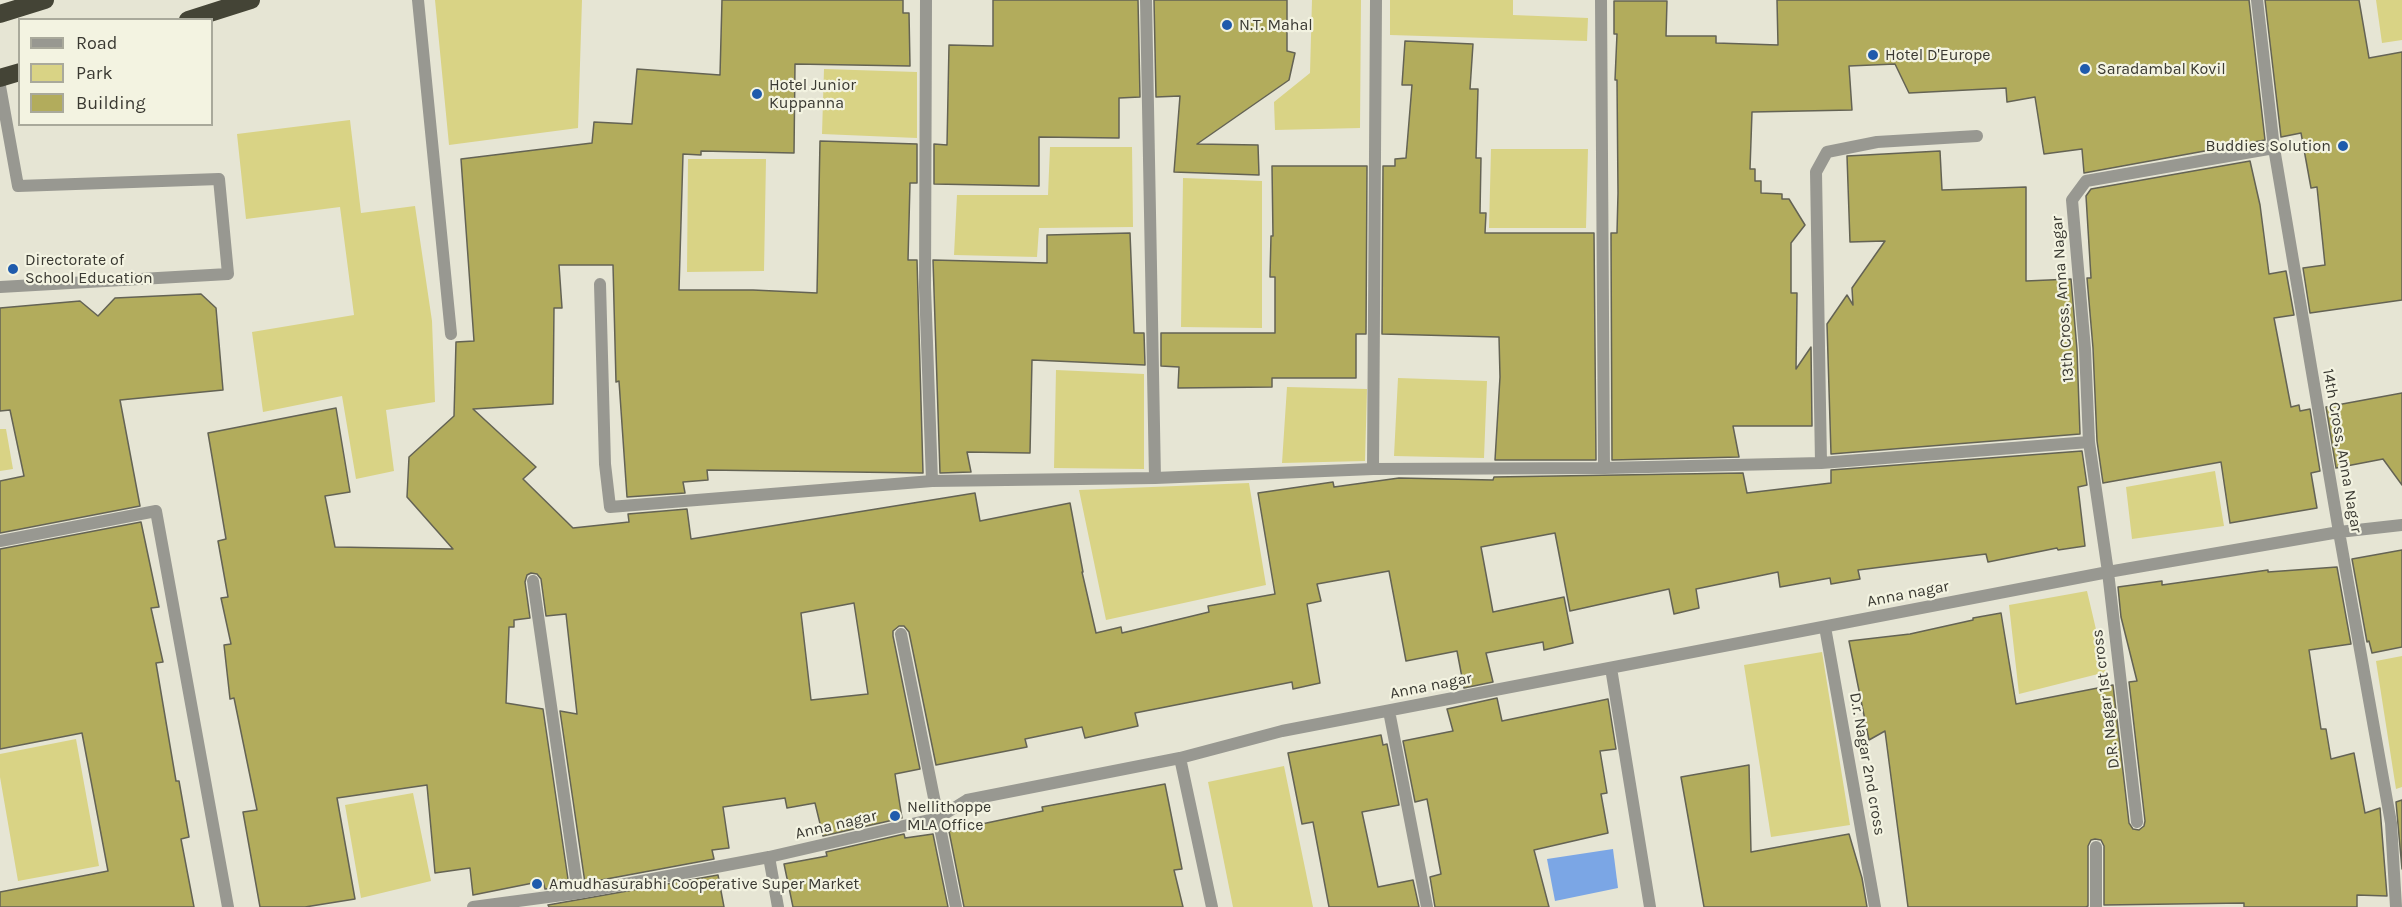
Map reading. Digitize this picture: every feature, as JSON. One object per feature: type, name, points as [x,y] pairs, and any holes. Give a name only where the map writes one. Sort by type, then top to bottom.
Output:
[{"type":"highway","points":[[0,14],[45,0]]},
{"type":"highway","points":[[194,18],[251,0]]},
{"type":"highway","points":[[0,78],[18,73]]},
{"type":"street","points":[[418,0],[451,334]]},
{"type":"street","points":[[926,0],[925,287],[932,481]]},
{"type":"street","points":[[1146,0],[1155,478]]},
{"type":"street","points":[[1372,469],[1376,0]]},
{"type":"street","points":[[1600,0],[1604,468]]},
{"type":"street","name":"14th Cross, Anna Nagar","points":[[2257,0],[2274,148],[2391,823],[2396,907]]},
{"type":"street","points":[[0,86],[18,186],[219,178],[228,274],[0,287]]},
{"type":"street","points":[[1821,463],[1816,172],[1827,152],[1877,142],[1977,136]]},
{"type":"street","name":"13th Cross, Anna Nagar","points":[[2108,572],[2089,442],[2085,349],[2072,200],[2086,181],[2274,148]]},
{"type":"street","points":[[600,284],[604,454],[610,507],[932,481],[1155,478],[1372,469],[1604,468],[1821,463],[2089,442]]},
{"type":"street","points":[[0,541],[156,511],[228,907]]},
{"type":"street","name":"Anna nagar","points":[[473,907],[578,893],[769,857],[938,818],[967,800],[1180,758],[1282,731],[2108,572],[2339,532],[2402,525]]},
{"type":"street","name":"D.R. Nagar 1st cross","points":[[2108,572],[2137,822]]},
{"type":"street","points":[[533,581],[578,893]]},
{"type":"street","name":"D.r. Nagar 2nd cross","points":[[1826,627],[1875,907]]},
{"type":"street","points":[[900,634],[956,907]]},
{"type":"street","points":[[1611,668],[1650,907]]},
{"type":"street","points":[[1389,711],[1427,907]]},
{"type":"street","points":[[1180,758],[1212,907]]},
{"type":"street","points":[[2096,847],[2096,907]]},
{"type":"street","points":[[769,857],[778,907]]},
{"type":"green space","points":[[435,0],[582,0],[578,128],[449,145]]},
{"type":"green space","points":[[1312,0],[1361,0],[1360,128],[1275,130],[1274,102],[1310,73]]},
{"type":"green space","points":[[1390,0],[1513,0],[1513,15],[1588,18],[1587,41],[1390,35]]},
{"type":"green space","points":[[2376,0],[2402,0],[2402,40],[2382,43]]},
{"type":"green space","points":[[824,69],[917,72],[917,138],[822,134]]},
{"type":"green space","points":[[350,120],[361,213],[415,206],[432,321],[435,402],[386,410],[394,471],[356,479],[342,396],[263,412],[252,332],[354,315],[340,207],[246,219],[237,134]]},
{"type":"green space","points":[[1050,147],[1132,147],[1133,227],[1039,228],[1037,257],[954,255],[957,195],[1048,195]]},
{"type":"green space","points":[[1491,149],[1588,149],[1586,228],[1489,228]]},
{"type":"green space","points":[[688,159],[766,159],[764,271],[687,272]]},
{"type":"green space","points":[[1183,178],[1262,181],[1262,328],[1181,327]]},
{"type":"green space","points":[[1056,370],[1144,374],[1144,469],[1054,468]]},
{"type":"green space","points":[[1398,378],[1487,381],[1484,458],[1394,456]]},
{"type":"green space","points":[[1287,387],[1367,389],[1365,461],[1282,463]]},
{"type":"green space","points":[[0,429],[6,429],[13,469],[0,471]]},
{"type":"green space","points":[[2215,471],[2224,526],[2132,539],[2126,487]]},
{"type":"green space","points":[[1249,483],[1266,585],[1106,620],[1079,490]]},
{"type":"green space","points":[[2087,591],[2106,672],[2019,694],[2009,605]]},
{"type":"green space","points":[[1822,652],[1850,825],[1771,837],[1744,665]]},
{"type":"green space","points":[[2402,656],[2402,787],[2396,789],[2376,661]]},
{"type":"green space","points":[[76,739],[99,866],[18,881],[0,777],[0,754]]},
{"type":"green space","points":[[1284,766],[1313,907],[1233,907],[1208,782]]},
{"type":"green space","points":[[413,793],[431,881],[361,898],[345,805]]},
{"type":"water","points":[[1613,849],[1618,888],[1555,901],[1547,859]]},
{"type":"building","points":[[722,0],[903,0],[903,13],[909,13],[910,66],[795,64],[794,153],[701,151],[701,155],[683,154],[679,290],[817,293],[820,141],[917,144],[917,183],[910,183],[908,260],[917,260],[923,473],[707,470],[708,480],[683,482],[685,493],[627,497],[619,381],[616,382],[613,265],[559,265],[562,308],[554,308],[553,404],[473,409],[536,467],[523,479],[573,528],[629,522],[628,514],[687,509],[691,539],[975,493],[980,521],[1070,503],[1096,633],[1121,627],[1122,633],[1209,612],[1208,606],[1275,594],[1258,493],[1333,482],[1334,487],[1399,478],[1493,480],[1494,477],[1743,473],[1747,493],[1831,483],[1831,470],[2082,451],[2087,485],[2078,487],[2085,546],[2058,550],[2057,548],[1988,562],[1986,554],[1858,570],[1860,579],[1831,584],[1830,578],[1780,587],[1778,572],[1696,589],[1699,608],[1674,614],[1669,589],[1570,611],[1555,533],[1481,547],[1493,612],[1564,597],[1573,643],[1544,650],[1543,642],[1486,653],[1493,682],[1464,688],[1457,651],[1406,661],[1389,571],[1317,584],[1321,601],[1307,604],[1320,683],[1293,689],[1292,682],[1135,713],[1138,726],[1085,738],[1082,727],[1025,739],[1027,747],[936,765],[909,632],[904,626],[899,626],[893,631],[893,636],[920,769],[895,774],[902,818],[823,836],[815,803],[787,808],[785,798],[723,807],[729,848],[712,850],[714,859],[585,883],[560,711],[577,714],[566,614],[546,616],[541,579],[537,574],[531,573],[527,575],[525,582],[530,618],[514,620],[514,627],[509,627],[506,703],[543,709],[569,886],[545,889],[543,881],[473,895],[470,868],[435,873],[427,785],[337,798],[355,899],[305,907],[260,907],[243,812],[257,810],[234,698],[230,699],[224,645],[231,644],[221,598],[228,597],[218,541],[226,539],[208,433],[336,408],[350,492],[325,496],[335,547],[453,549],[407,497],[409,457],[454,416],[456,342],[474,341],[461,159],[592,143],[594,122],[632,124],[637,69],[720,75]],"holes":[[[854,603],[868,694],[811,700],[801,613]]]},
{"type":"building","points":[[993,0],[1138,0],[1140,97],[1119,98],[1119,138],[1039,137],[1039,186],[934,184],[934,144],[947,145],[949,45],[993,46]]},
{"type":"building","name":"N.T. Mahal","points":[[1154,0],[1287,0],[1287,51],[1295,53],[1289,80],[1197,144],[1258,145],[1259,175],[1174,172],[1180,96],[1156,97]]},
{"type":"building","points":[[1777,0],[2249,0],[2265,140],[2084,173],[2082,149],[2044,154],[2035,97],[2007,102],[2006,88],[1909,93],[1895,64],[1849,66],[1852,110],[1752,112],[1750,169],[1755,169],[1755,181],[1761,181],[1761,193],[1782,194],[1782,199],[1789,199],[1805,225],[1791,243],[1791,293],[1797,293],[1796,369],[1811,347],[1812,426],[1733,426],[1739,457],[1612,460],[1611,233],[1617,233],[1618,193],[1617,80],[1615,80],[1617,34],[1614,34],[1614,1],[1667,1],[1666,36],[1716,36],[1716,43],[1778,45]]},
{"type":"building","points":[[2265,0],[2359,0],[2369,58],[2402,52],[2402,300],[2310,313],[2303,268],[2325,265],[2317,187],[2311,188],[2301,133],[2281,137]]},
{"type":"building","points":[[1405,41],[1473,44],[1470,89],[1478,89],[1476,158],[1481,158],[1480,213],[1486,213],[1485,233],[1594,233],[1596,460],[1495,460],[1500,377],[1499,337],[1382,334],[1383,166],[1395,166],[1395,159],[1406,158],[1412,85],[1402,85]]},
{"type":"building","points":[[1940,151],[1942,190],[2026,187],[2026,281],[2071,279],[2077,350],[2080,434],[1831,454],[1827,324],[1847,295],[1853,305],[1852,288],[1885,241],[1850,242],[1847,156]]},
{"type":"building","points":[[2250,161],[2260,205],[2269,274],[2286,271],[2294,315],[2274,318],[2291,407],[2299,405],[2300,411],[2310,409],[2320,471],[2311,473],[2317,508],[2230,523],[2221,462],[2103,483],[2097,441],[2087,278],[2091,278],[2086,196],[2091,189]]},
{"type":"building","points":[[1272,166],[1367,166],[1366,334],[1356,334],[1356,378],[1272,378],[1272,387],[1178,388],[1179,367],[1161,366],[1161,333],[1275,333],[1275,277],[1270,277],[1271,236],[1273,236]]},
{"type":"building","points":[[1130,233],[1134,333],[1144,333],[1145,365],[1032,360],[1030,453],[967,452],[971,472],[940,473],[933,260],[1047,263],[1047,235]]},
{"type":"building","points":[[201,294],[216,308],[223,390],[120,400],[140,506],[0,533],[0,481],[24,476],[10,410],[0,411],[0,308],[80,301],[98,316],[115,298]]},
{"type":"building","points":[[2402,393],[2402,485],[2383,459],[2336,468],[2326,407]]},
{"type":"building","points":[[141,522],[159,607],[151,608],[163,662],[156,663],[176,781],[179,781],[189,837],[181,839],[194,907],[0,907],[0,892],[108,871],[82,733],[0,749],[0,549]]},
{"type":"building","points":[[2402,550],[2402,647],[2372,653],[2369,641],[2367,642],[2352,559]]},
{"type":"building","points":[[2337,567],[2351,644],[2309,650],[2321,729],[2326,729],[2331,759],[2354,753],[2365,813],[2380,808],[2387,896],[2357,895],[2357,907],[2244,907],[2244,903],[2104,905],[2104,846],[2101,840],[2095,839],[2091,840],[2088,846],[2088,906],[2086,907],[1908,907],[1885,731],[1869,740],[1849,641],[1910,634],[2001,613],[2016,704],[2113,685],[2129,823],[2133,829],[2139,830],[2144,826],[2145,821],[2129,682],[2137,681],[2121,617],[2118,587],[2162,581],[2162,585],[2268,570],[2268,572]]},
{"type":"building","points":[[1497,698],[1502,721],[1608,699],[1616,749],[1600,751],[1607,793],[1601,794],[1608,833],[1534,850],[1549,907],[1435,907],[1430,877],[1441,874],[1427,799],[1415,802],[1403,741],[1453,731],[1447,709]]},
{"type":"building","points":[[1381,735],[1383,745],[1387,744],[1399,805],[1362,812],[1378,887],[1413,880],[1419,907],[1329,907],[1313,822],[1302,824],[1288,753]]},
{"type":"building","points":[[1749,765],[1751,852],[1849,834],[1862,878],[1867,907],[1704,907],[1681,777]]},
{"type":"building","points":[[1165,784],[1182,869],[1174,870],[1183,907],[964,907],[949,831],[1043,811],[1042,807]]},
{"type":"building","points":[[2402,800],[2402,869],[2396,802]]},
{"type":"building","points":[[904,834],[905,838],[933,834],[948,907],[793,907],[784,864],[827,856],[826,852]]},
{"type":"building","points":[[718,875],[724,907],[549,907],[548,905]]},
{"type":"place","name":"N.T. Mahal","points":[[1227,25]]},
{"type":"place","name":"Hotel D'Europe","points":[[1873,55]]},
{"type":"place","name":"Saradambal Kovil","points":[[2085,69]]},
{"type":"place","name":"Hotel Junior Kuppanna","points":[[757,94]]},
{"type":"place","name":"Buddies Solution","points":[[2343,146]]},
{"type":"place","name":"Directorate of School Education","points":[[13,269]]},
{"type":"place","name":"Nellithoppe MLA Office","points":[[895,816]]},
{"type":"place","name":"Amudhasurabhi Cooperative Super Market","points":[[537,884]]}]
